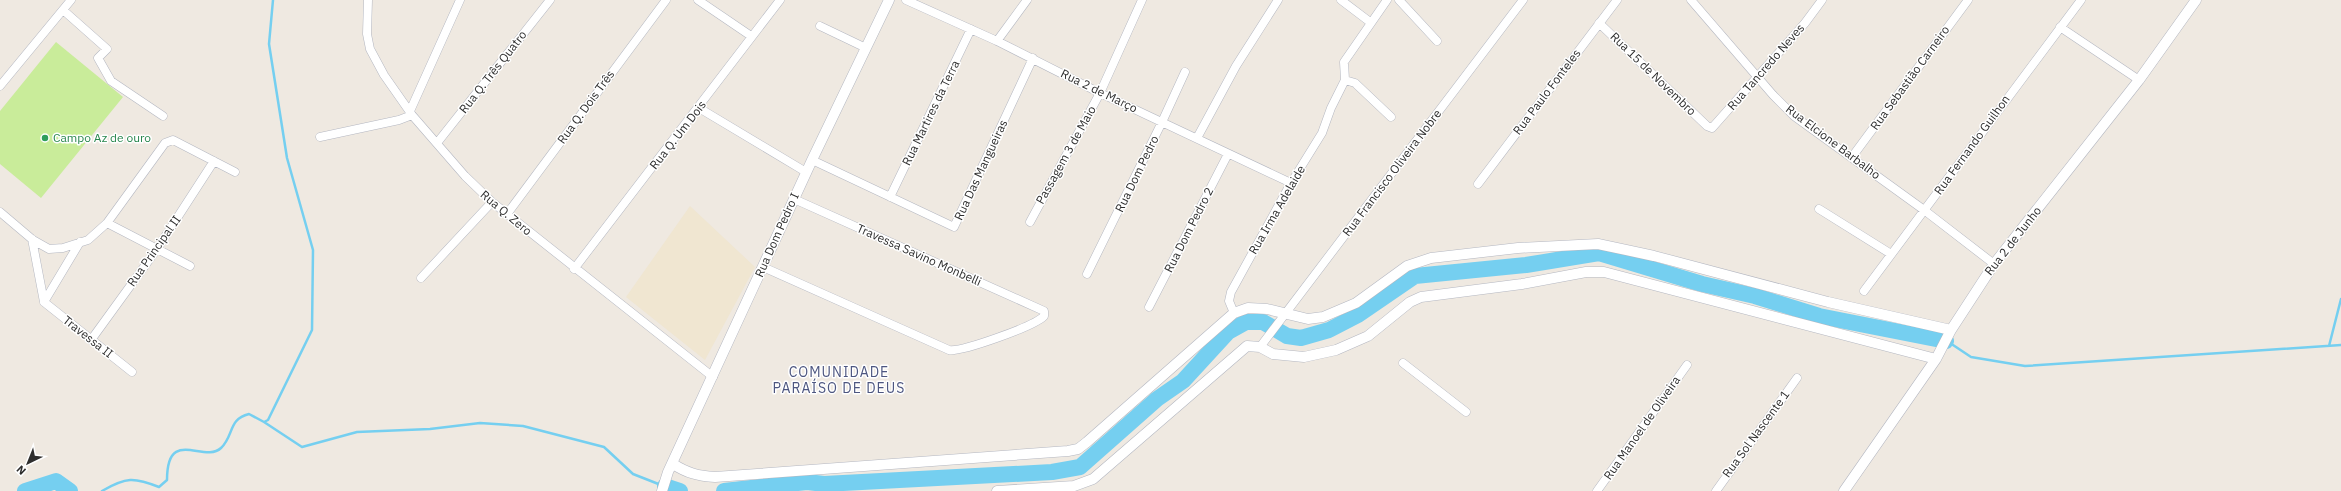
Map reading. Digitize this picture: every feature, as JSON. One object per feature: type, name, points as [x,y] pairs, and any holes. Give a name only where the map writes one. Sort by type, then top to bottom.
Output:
[{"type":"street","points":[[0,86],[71,0]]},
{"type":"street","name":"Rua Q. Zero","points":[[368,0],[366,23],[370,49],[384,75],[411,113],[465,176],[492,202],[574,269],[713,377]]},
{"type":"street","points":[[320,137],[399,120],[411,113],[460,0]]},
{"type":"street","name":"Rua Q. Três Quatro","points":[[437,144],[550,0]]},
{"type":"street","name":"Rua Q. Dois Três","points":[[507,214],[666,0]]},
{"type":"street","points":[[698,0],[751,36]]},
{"type":"street","name":"Rua Q. Um Dois","points":[[574,269],[699,108],[751,36],[780,0]]},
{"type":"street","name":"Rua Dom Pedro I","points":[[662,491],[671,468],[806,172],[889,0]]},
{"type":"street","points":[[997,41],[1027,0]]},
{"type":"street","name":"Passagem 3 de Maio","points":[[1030,222],[1100,93],[1142,0]]},
{"type":"street","points":[[1197,138],[1236,66],[1278,0]]},
{"type":"street","points":[[1342,0],[1370,22]]},
{"type":"street","points":[[1387,0],[1370,22],[1344,62],[1346,80],[1355,83],[1391,117]]},
{"type":"street","points":[[1399,0],[1437,41]]},
{"type":"street","name":"Rua Francisco Oliveira Nobre","points":[[1260,347],[1524,0]]},
{"type":"street","name":"Rua Paulo Fonteles","points":[[1478,184],[1617,0]]},
{"type":"street","name":"Rua Tancredo Neves","points":[[1707,126],[1712,128],[1805,23],[1822,0]]},
{"type":"street","name":"Rua Sebastião Carneiro","points":[[1852,157],[1968,0]]},
{"type":"street","name":"Rua Fernando Guilhon","points":[[1864,291],[2081,0]]},
{"type":"street","name":"Rua 2 de Junho","points":[[1844,491],[1936,359],[1951,330],[1994,264],[2139,80],[2196,0]]},
{"type":"street","name":"Rua 2 de Março","points":[[910,1],[1033,58],[1100,93],[1291,183]]},
{"type":"street","name":"Rua Elcione Barbalho","points":[[1696,2],[1758,77],[1794,116],[1924,210],[1994,264]]},
{"type":"street","points":[[63,10],[107,49],[98,58],[111,80],[163,116]]},
{"type":"street","name":"Rua 15 de Novembro","points":[[1599,23],[1707,126]]},
{"type":"street","points":[[820,26],[866,48]]},
{"type":"street","points":[[2060,27],[2139,80]]},
{"type":"street","name":"Rua Martires da Terra","points":[[890,196],[971,29]]},
{"type":"street","name":"Rua Das Mangueiras","points":[[812,160],[954,227],[1033,58]]},
{"type":"street","name":"Rua Dom Pedro","points":[[1087,274],[1185,72]]},
{"type":"street","name":"Rua Irma Adelaide","points":[[1234,313],[1229,300],[1231,292],[1291,183],[1322,133],[1331,108],[1346,80]]},
{"type":"street","points":[[699,108],[806,172]]},
{"type":"street","points":[[0,212],[32,239],[49,249],[63,248],[88,240],[107,224],[166,143],[173,140],[235,172]]},
{"type":"street","name":"Rua Dom Pedro 2","points":[[1149,307],[1228,154]]},
{"type":"street","name":"Rua Principal II","points":[[91,340],[157,249],[214,161]]},
{"type":"street","name":"Travessa Savino Monbelli","points":[[763,267],[949,350],[1021,329],[1039,321],[1044,316],[1044,311],[794,199]]},
{"type":"street","points":[[421,278],[492,202]]},
{"type":"street","points":[[1819,209],[1891,254]]},
{"type":"street","points":[[107,224],[190,266]]},
{"type":"street","points":[[32,239],[44,302]]},
{"type":"street","points":[[44,302],[80,242]]},
{"type":"street","points":[[671,468],[701,476],[715,477],[1068,451],[1078,449],[1234,313],[1248,308],[1267,309],[1308,319],[1330,315],[1356,303],[1407,266],[1431,258],[1518,248],[1598,244],[1654,256],[1828,302],[1951,330]]},
{"type":"street","points":[[997,491],[1074,486],[1093,479],[1247,346],[1260,347],[1273,354],[1304,357],[1336,350],[1368,336],[1410,302],[1421,297],[1522,284],[1586,272],[1604,272],[1936,359]]},
{"type":"street","name":"Travessa II","points":[[44,302],[132,372]]},
{"type":"street","points":[[1403,363],[1466,412]]},
{"type":"street","name":"Rua Manoel de Oliveira","points":[[1597,491],[1687,365]]},
{"type":"street","name":"Rua Sol Nascente 1","points":[[1716,491],[1797,378]]},
{"type":"shaded area","points":[[690,206],[755,267],[705,360],[626,297]]},
{"type":"green space","name":"Campo Az de ouro","points":[[56,42],[123,97],[41,198],[0,164],[0,111]]},
{"type":"waterway","points":[[102,491],[110,486],[130,480],[143,481],[159,487],[167,480],[169,464],[173,454],[180,450],[214,452],[221,448],[225,443],[234,424],[242,416],[249,414],[264,422],[268,420],[312,330],[313,250],[287,158],[269,44],[273,0]]},
{"type":"waterway","points":[[724,491],[807,482],[824,484],[1052,472],[1080,467],[1157,399],[1183,381],[1228,332],[1246,322],[1263,322],[1287,336],[1301,338],[1329,330],[1358,315],[1415,276],[1526,265],[1599,253],[1702,284],[1755,296],[1819,316],[1946,341]]},
{"type":"waterway","points":[[2329,346],[2341,299]]},
{"type":"waterway","points":[[1947,341],[1971,357],[2025,366],[2341,345]]},
{"type":"waterway","points":[[264,422],[302,447],[357,432],[430,429],[480,423],[523,426],[604,447],[633,474],[661,485]]},
{"type":"waterway","points":[[25,491],[56,481],[70,491]]},
{"type":"waterway","points":[[665,486],[680,491]]},
{"type":"place","name":"Campo Az de ouro","points":[[45,138]]},
{"type":"district","name":"COMUNIDADE PARAÍSO DE DEUS","points":[[839,380]]}]
